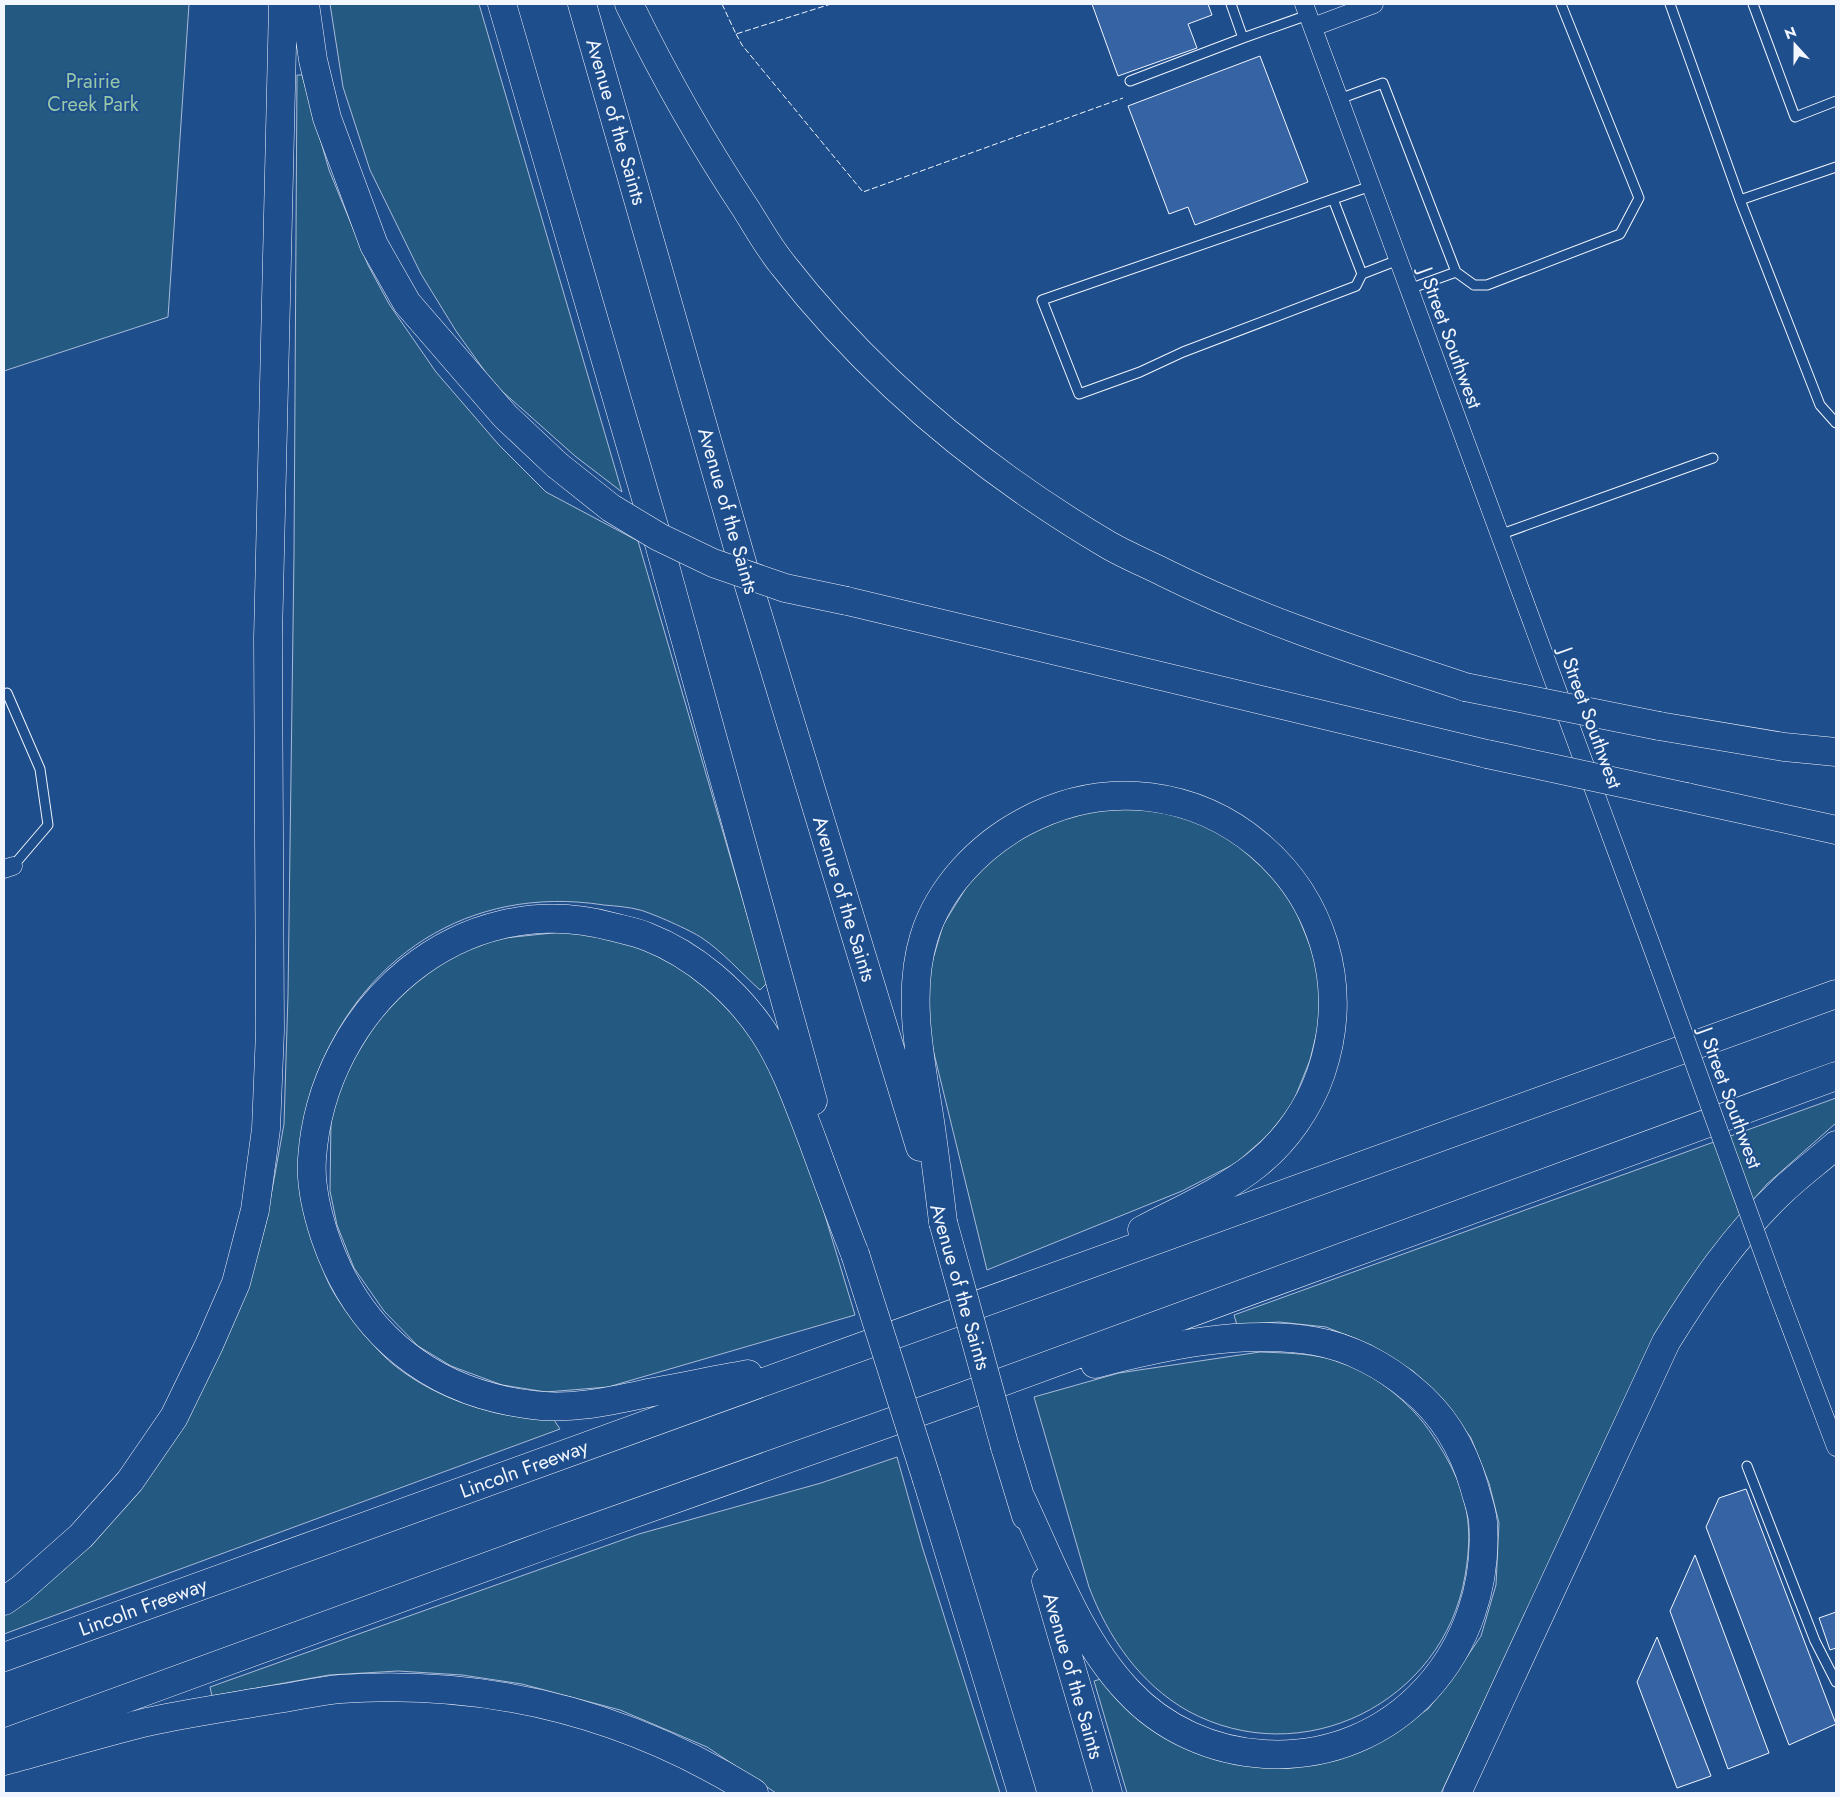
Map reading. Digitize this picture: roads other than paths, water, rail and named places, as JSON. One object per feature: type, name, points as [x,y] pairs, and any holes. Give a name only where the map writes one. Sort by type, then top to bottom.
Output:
[{"type":"highway","points":[[4,1601],[21,1590],[81,1536],[130,1481],[174,1417],[209,1345],[236,1283],[255,1210],[266,1129],[270,1031],[268,638],[283,4]]},
{"type":"highway","points":[[305,4],[314,60],[327,118],[374,245],[407,303],[505,416],[557,465],[611,508],[659,537],[713,563],[785,588],[848,601],[1487,754],[1836,830]]},
{"type":"highway","points":[[502,4],[656,533],[855,1254],[927,1480],[1022,1793]]},
{"type":"highway","name":"Avenue of the Saints","points":[[582,4],[746,576],[943,1222],[1005,1447],[1108,1793]]},
{"type":"highway","points":[[629,4],[660,66],[717,164],[782,264],[862,353],[961,446],[1029,495],[1112,547],[1213,596],[1314,637],[1465,687],[1659,726],[1784,747],[1836,752]]},
{"type":"highway","points":[[943,1222],[918,1033],[917,969],[924,936],[937,905],[960,873],[982,850],[1010,830],[1045,810],[1074,801],[1108,795],[1143,795],[1178,802],[1208,812],[1238,828],[1268,853],[1305,899],[1318,928],[1328,961],[1334,994],[1333,1022],[1327,1056],[1316,1087],[1303,1112],[1286,1135],[1258,1164],[1224,1187],[1043,1281]]},
{"type":"highway","points":[[838,1356],[595,1404],[534,1406],[488,1395],[449,1382],[409,1358],[376,1330],[350,1292],[332,1258],[316,1210],[312,1162],[318,1114],[333,1070],[354,1031],[384,992],[416,964],[458,938],[502,925],[551,918],[599,923],[648,937],[691,959],[724,986],[763,1032],[792,1085],[855,1254]]},
{"type":"highway","points":[[1043,1281],[1836,994]]},
{"type":"highway","points":[[4,1744],[564,1538],[953,1400],[1836,1076]]},
{"type":"highway","points":[[1457,1793],[1666,1342],[1694,1297],[1742,1234],[1783,1191],[1836,1145]]},
{"type":"highway","name":"Lincoln Freeway","points":[[4,1657],[1043,1281]]},
{"type":"highway","points":[[953,1400],[1121,1358],[1203,1341],[1262,1337],[1315,1341],[1356,1354],[1392,1371],[1428,1402],[1452,1434],[1470,1471],[1482,1518],[1484,1558],[1477,1599],[1461,1639],[1441,1673],[1412,1703],[1378,1729],[1338,1747],[1293,1756],[1242,1753],[1197,1740],[1158,1719],[1128,1691],[1092,1646],[1021,1498]]},
{"type":"highway","points":[[4,1761],[148,1722],[243,1705],[339,1689],[412,1688],[475,1692],[524,1700],[596,1718],[661,1742],[718,1771],[754,1793]]},
{"type":"street","points":[[1309,15],[1374,4]]},
{"type":"street","name":"J Street Southwest","points":[[1309,15],[1499,536],[1836,1447]]},
{"type":"lane","points":[[1231,4],[1243,38]]},
{"type":"lane","points":[[1339,98],[1382,83],[1456,272],[1474,285],[1487,285],[1620,234],[1639,198],[1561,4]]},
{"type":"lane","points":[[1670,4],[1740,200],[1820,405],[1836,424]]},
{"type":"lane","points":[[1752,4],[1794,117],[1836,101]]},
{"type":"lane","points":[[1130,82],[1243,38],[1309,15]]},
{"type":"lane","points":[[1740,200],[1836,167]]},
{"type":"lane","points":[[1371,186],[1042,300],[1079,394],[1140,372],[1183,352],[1356,286],[1362,274],[1398,260]]},
{"type":"lane","points":[[1333,199],[1362,274]]},
{"type":"lane","points":[[1409,289],[1456,272]]},
{"type":"lane","points":[[1499,536],[1713,458]]},
{"type":"lane","points":[[4,694],[7,693],[40,769],[48,825],[9,867]]},
{"type":"lane","points":[[1747,1466],[1815,1641],[1836,1682]]},
{"type":"park label","name":"Prairie Creek Park","points":[[93,92]]}]
